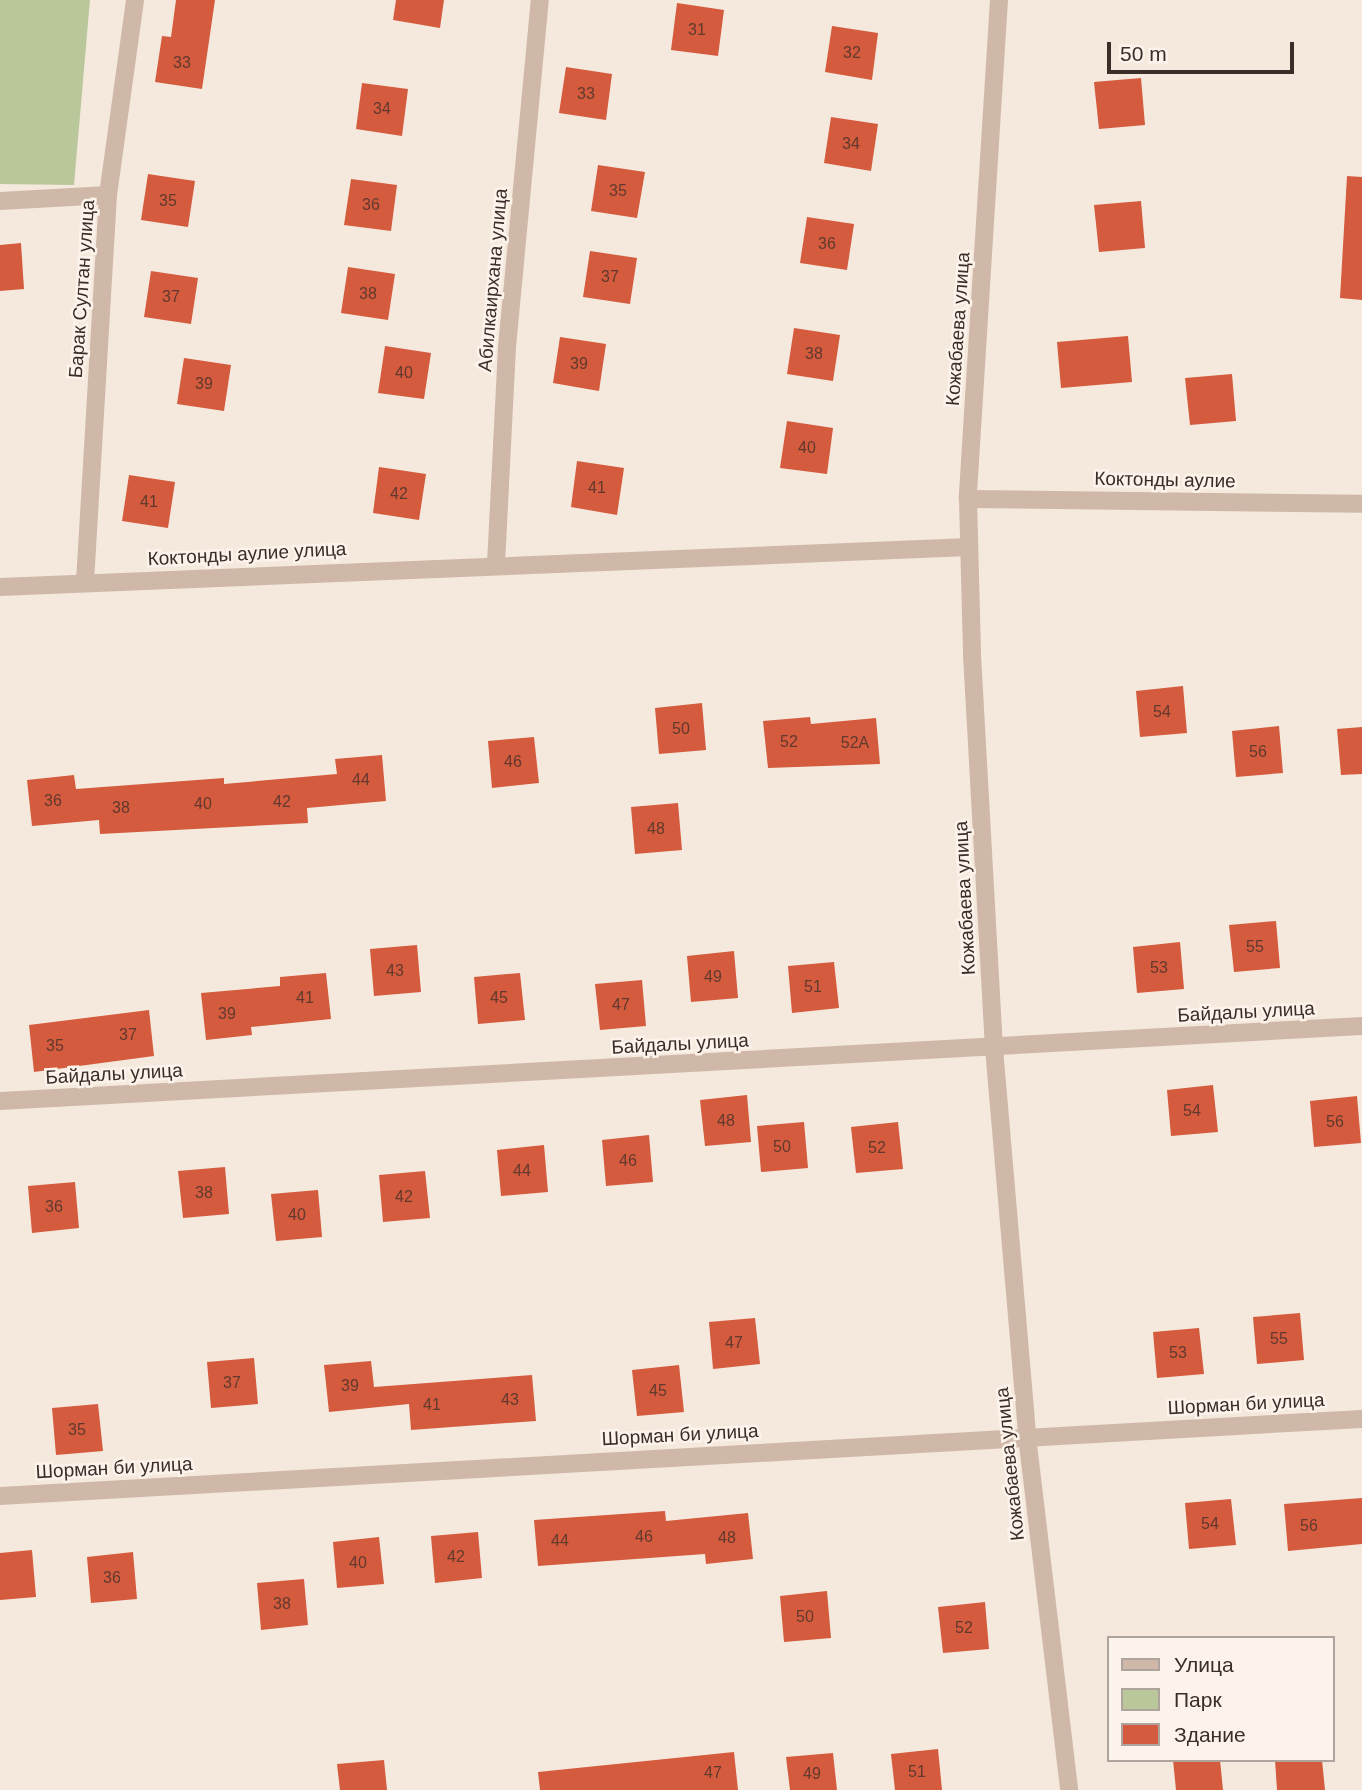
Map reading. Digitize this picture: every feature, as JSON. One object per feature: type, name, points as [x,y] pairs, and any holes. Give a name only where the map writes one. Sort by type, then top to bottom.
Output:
[{"type":"street","name":"Барак Султан улица","points":[[85,582],[108,195],[135,0]]},
{"type":"street","name":"Абилкаирхана улица","points":[[496,564],[508,347],[540,0]]},
{"type":"street","name":"Кожабаева улица","points":[[999,0],[968,499],[969,547],[994,1048],[1027,1436],[1069,1790]]},
{"type":"street","points":[[0,201],[108,195]]},
{"type":"street","name":"Коктонды аулие","points":[[968,499],[1362,504]]},
{"type":"street","name":"Коктонды аулие улица","points":[[0,587],[496,564],[969,547]]},
{"type":"street","name":"Байдалы улица","points":[[0,1101],[1362,1026]]},
{"type":"street","name":"Шорман би улица","points":[[0,1496],[1362,1419]]},
{"type":"green space","points":[[0,0],[90,0],[74,185],[0,184]]},
{"type":"building","points":[[176,0],[215,0],[202,89],[155,82],[162,36],[171,37]]},
{"type":"building","points":[[396,0],[444,0],[440,28],[393,20]]},
{"type":"building","points":[[677,3],[724,10],[718,56],[671,50]]},
{"type":"building","points":[[832,26],[878,33],[872,80],[825,72]]},
{"type":"building","points":[[566,67],[612,74],[606,120],[559,113]]},
{"type":"building","points":[[1141,78],[1145,125],[1099,129],[1094,82]]},
{"type":"building","points":[[362,83],[408,89],[402,136],[356,129]]},
{"type":"building","points":[[831,117],[878,124],[871,171],[824,163]]},
{"type":"building","points":[[598,165],[645,172],[637,218],[591,211]]},
{"type":"building","points":[[148,174],[195,181],[188,227],[141,220]]},
{"type":"building","points":[[1347,176],[1362,177],[1362,300],[1340,298]]},
{"type":"building","points":[[351,179],[397,185],[391,231],[344,225]]},
{"type":"building","points":[[1141,201],[1145,248],[1099,252],[1094,205]]},
{"type":"building","points":[[807,217],[854,224],[847,270],[800,263]]},
{"type":"building","points":[[21,243],[24,289],[0,291],[0,245]]},
{"type":"building","points":[[590,251],[637,258],[630,304],[583,297]]},
{"type":"building","points":[[348,267],[395,274],[388,320],[341,313]]},
{"type":"building","points":[[151,271],[198,278],[191,324],[144,317]]},
{"type":"building","points":[[794,328],[840,335],[833,381],[787,374]]},
{"type":"building","points":[[1128,336],[1132,382],[1061,388],[1057,342]]},
{"type":"building","points":[[560,337],[606,344],[599,391],[553,383]]},
{"type":"building","points":[[385,346],[431,353],[424,399],[378,393]]},
{"type":"building","points":[[184,358],[231,365],[224,411],[177,404]]},
{"type":"building","points":[[1232,374],[1236,421],[1190,425],[1185,378]]},
{"type":"building","points":[[787,421],[833,428],[827,474],[780,468]]},
{"type":"building","points":[[577,461],[624,468],[617,515],[571,507]]},
{"type":"building","points":[[379,467],[426,474],[419,520],[373,513]]},
{"type":"building","points":[[129,475],[175,482],[168,528],[122,521]]},
{"type":"building","points":[[1183,686],[1187,733],[1140,737],[1136,691]]},
{"type":"building","points":[[702,703],[706,750],[659,754],[655,708]]},
{"type":"building","points":[[810,717],[811,724],[876,718],[880,764],[768,768],[763,721]]},
{"type":"building","points":[[1279,726],[1283,773],[1236,777],[1232,731]]},
{"type":"building","points":[[1362,727],[1362,774],[1341,775],[1337,729]]},
{"type":"building","points":[[534,737],[539,783],[492,788],[488,741]]},
{"type":"building","points":[[382,755],[386,801],[307,808],[308,823],[100,834],[99,820],[32,826],[27,780],[74,775],[76,789],[224,778],[224,784],[337,774],[335,759]]},
{"type":"building","points":[[678,803],[682,850],[635,854],[631,807]]},
{"type":"building","points":[[1276,921],[1280,968],[1234,972],[1229,925]]},
{"type":"building","points":[[1180,942],[1184,989],[1137,993],[1133,947]]},
{"type":"building","points":[[417,945],[421,992],[374,996],[370,949]]},
{"type":"building","points":[[734,951],[738,998],[691,1002],[687,956]]},
{"type":"building","points":[[834,962],[839,1008],[792,1013],[788,966]]},
{"type":"building","points":[[326,973],[331,1019],[251,1027],[252,1035],[206,1040],[201,993],[280,986],[280,977]]},
{"type":"building","points":[[520,973],[525,1020],[478,1024],[474,977]]},
{"type":"building","points":[[642,980],[646,1026],[600,1030],[595,984]]},
{"type":"building","points":[[149,1010],[154,1056],[34,1072],[29,1025]]},
{"type":"building","points":[[1213,1085],[1218,1132],[1171,1136],[1167,1090]]},
{"type":"building","points":[[747,1095],[751,1142],[705,1146],[700,1100]]},
{"type":"building","points":[[1357,1096],[1361,1143],[1314,1147],[1310,1101]]},
{"type":"building","points":[[804,1122],[808,1168],[761,1172],[757,1126]]},
{"type":"building","points":[[898,1122],[903,1169],[856,1173],[851,1127]]},
{"type":"building","points":[[649,1135],[653,1182],[606,1186],[602,1140]]},
{"type":"building","points":[[544,1145],[548,1192],[501,1196],[497,1150]]},
{"type":"building","points":[[225,1167],[229,1214],[183,1218],[178,1171]]},
{"type":"building","points":[[425,1171],[430,1218],[383,1222],[379,1175]]},
{"type":"building","points":[[75,1182],[79,1228],[32,1233],[28,1186]]},
{"type":"building","points":[[318,1190],[322,1237],[276,1241],[271,1194]]},
{"type":"building","points":[[1300,1313],[1304,1360],[1257,1364],[1253,1317]]},
{"type":"building","points":[[755,1318],[760,1364],[713,1369],[709,1322]]},
{"type":"building","points":[[1199,1328],[1204,1374],[1157,1378],[1153,1332]]},
{"type":"building","points":[[254,1358],[258,1404],[211,1408],[207,1362]]},
{"type":"building","points":[[371,1361],[374,1387],[532,1375],[536,1421],[411,1430],[409,1404],[329,1412],[324,1365]]},
{"type":"building","points":[[679,1365],[684,1412],[637,1416],[632,1370]]},
{"type":"building","points":[[98,1404],[103,1451],[56,1455],[52,1408]]},
{"type":"building","points":[[1362,1498],[1362,1544],[1288,1551],[1284,1504]]},
{"type":"building","points":[[1231,1499],[1236,1545],[1189,1549],[1185,1503]]},
{"type":"building","points":[[665,1511],[666,1521],[748,1513],[753,1559],[706,1564],[705,1554],[538,1566],[534,1520]]},
{"type":"building","points":[[478,1532],[482,1578],[435,1583],[431,1536]]},
{"type":"building","points":[[379,1537],[384,1584],[337,1588],[333,1542]]},
{"type":"building","points":[[32,1550],[36,1597],[0,1600],[0,1553]]},
{"type":"building","points":[[133,1552],[137,1599],[91,1603],[87,1557]]},
{"type":"building","points":[[304,1579],[308,1625],[261,1630],[257,1583]]},
{"type":"building","points":[[827,1591],[831,1638],[784,1642],[780,1596]]},
{"type":"building","points":[[985,1602],[989,1649],[943,1653],[938,1607]]},
{"type":"building","points":[[938,1749],[942,1790],[895,1790],[891,1754]]},
{"type":"building","points":[[734,1752],[738,1790],[540,1790],[538,1772]]},
{"type":"building","points":[[833,1753],[837,1790],[790,1790],[786,1757]]},
{"type":"building","points":[[384,1760],[387,1790],[340,1790],[337,1764]]},
{"type":"building","points":[[1173,1762],[1220,1762],[1223,1790],[1176,1790]]},
{"type":"building","points":[[1275,1762],[1322,1762],[1325,1790],[1277,1790]]}]
